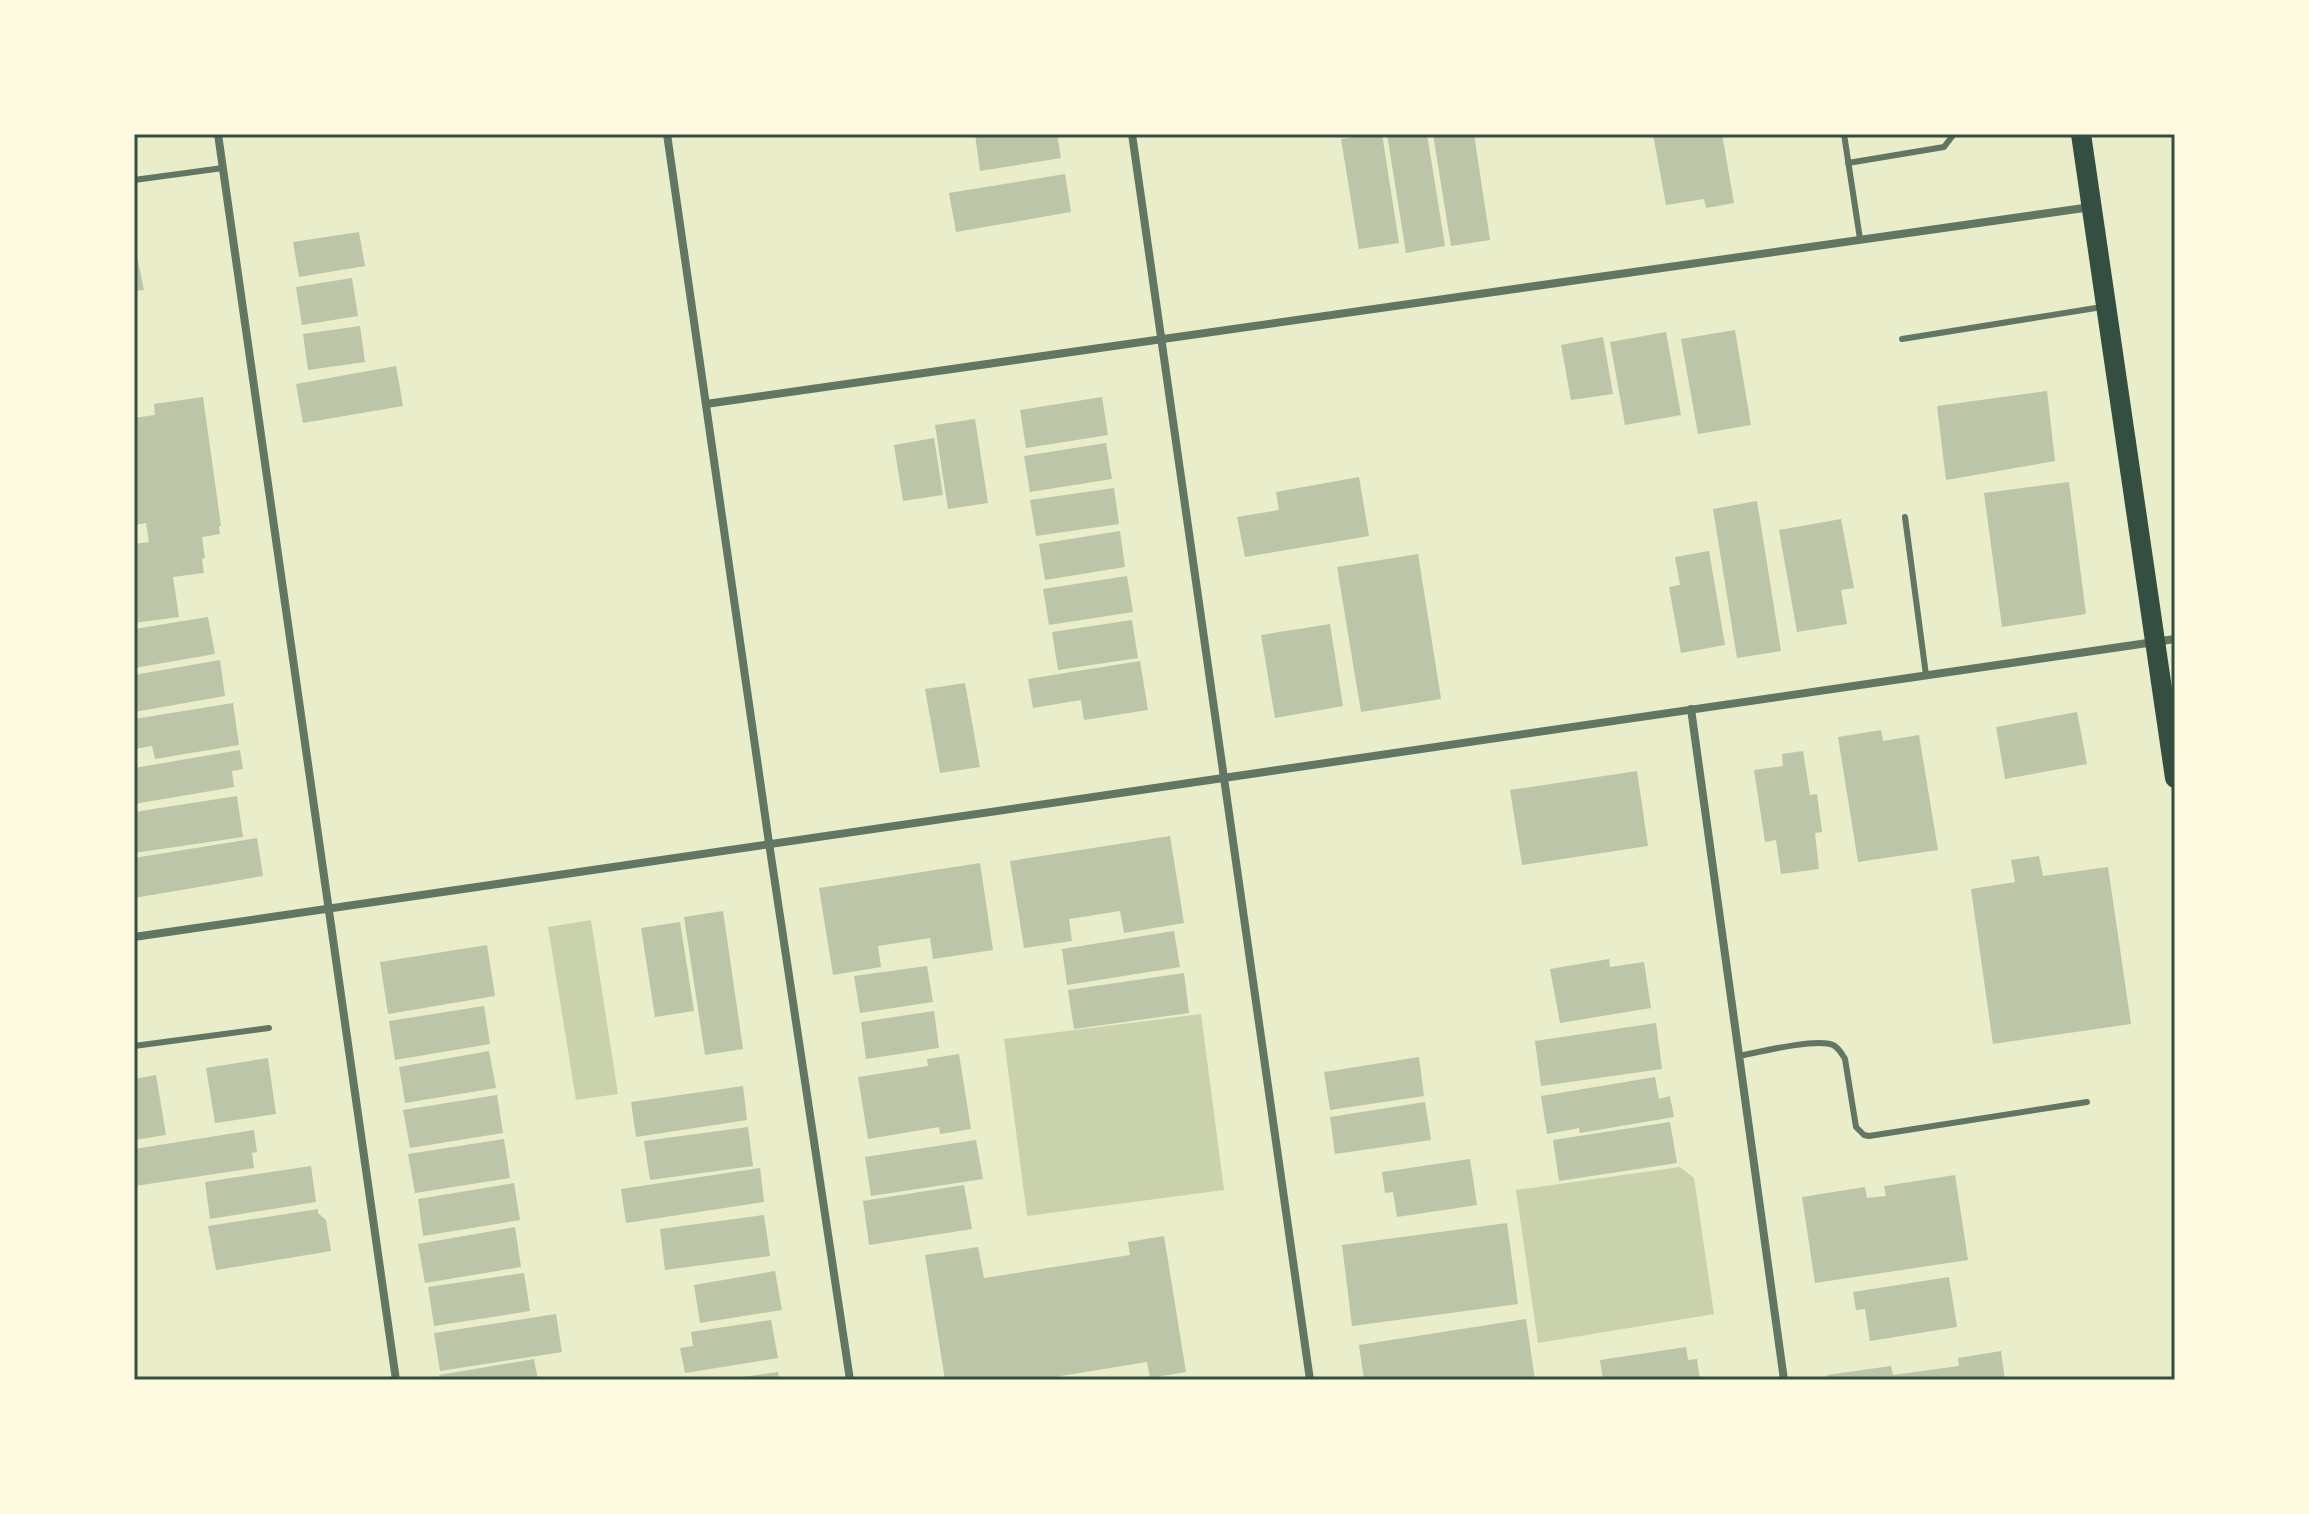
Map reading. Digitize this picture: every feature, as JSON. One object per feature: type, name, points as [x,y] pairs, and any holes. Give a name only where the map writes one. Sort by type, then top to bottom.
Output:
[{"type":"main road","points":[[2081,134],[2106,306],[2165,641],[2175,778]]},
{"type":"street","points":[[218,134],[396,1380]]},
{"type":"street","points":[[667,134],[850,1380]]},
{"type":"street","points":[[1132,134],[1310,1380]]},
{"type":"street","points":[[706,404],[2091,207]]},
{"type":"street","points":[[134,937],[2165,641]]},
{"type":"street","points":[[1691,709],[1784,1380]]},
{"type":"lane","points":[[1844,134],[1860,239]]},
{"type":"lane","points":[[1848,163],[1944,147],[1954,134]]},
{"type":"lane","points":[[134,180],[223,168]]},
{"type":"lane","points":[[1902,339],[2106,306]]},
{"type":"lane","points":[[1905,517],[1926,675]]},
{"type":"lane","points":[[134,1046],[269,1028]]},
{"type":"lane","points":[[1739,1056],[1817,1042],[1832,1045],[1845,1059],[1856,1127],[1859,1132],[1869,1136],[2087,1102]]},
{"type":"green space","points":[[591,920],[618,1094],[576,1100],[548,927]]},
{"type":"green space","points":[[1201,1014],[1224,1190],[1027,1216],[1004,1039]]},
{"type":"green space","points":[[1680,1167],[1694,1178],[1714,1314],[1538,1343],[1516,1190]]},
{"type":"building","points":[[975,134],[1057,134],[1061,158],[980,171]]},
{"type":"building","points":[[1382,134],[1399,243],[1359,249],[1341,139]]},
{"type":"building","points":[[1387,134],[1427,134],[1445,246],[1406,253]]},
{"type":"building","points":[[1433,134],[1474,134],[1490,240],[1451,246]]},
{"type":"building","points":[[1653,134],[1722,134],[1734,203],[1706,208],[1704,199],[1666,205]]},
{"type":"building","points":[[1065,174],[1071,212],[956,232],[949,193]]},
{"type":"building","points":[[359,232],[365,266],[299,277],[293,242]]},
{"type":"building","points":[[134,242],[144,290],[134,291]]},
{"type":"building","points":[[352,278],[358,316],[302,325],[296,287]]},
{"type":"building","points":[[360,326],[365,362],[308,370],[303,334]]},
{"type":"building","points":[[1735,330],[1751,425],[1698,434],[1681,339]]},
{"type":"building","points":[[1666,332],[1681,415],[1625,425],[1610,342]]},
{"type":"building","points":[[1603,337],[1613,394],[1571,400],[1561,345]]},
{"type":"building","points":[[396,366],[403,406],[303,423],[296,384]]},
{"type":"building","points":[[2047,391],[2055,461],[1946,480],[1937,406]]},
{"type":"building","points":[[203,397],[220,534],[202,537],[204,573],[173,577],[179,617],[134,623],[134,544],[149,542],[146,523],[134,525],[134,418],[155,415],[154,404]]},
{"type":"building","points":[[1102,397],[1108,435],[1026,448],[1020,410]]},
{"type":"building","points":[[975,419],[988,503],[948,509],[935,425]]},
{"type":"building","points":[[934,438],[943,495],[903,501],[894,445]]},
{"type":"building","points":[[1106,443],[1112,479],[1030,492],[1024,456]]},
{"type":"building","points":[[1359,477],[1369,536],[1245,557],[1237,517],[1279,510],[1276,492]]},
{"type":"building","points":[[2069,482],[2086,614],[2002,627],[1984,493]]},
{"type":"building","points":[[1114,488],[1119,524],[1036,536],[1030,500]]},
{"type":"building","points":[[1757,501],[1781,651],[1737,658],[1713,509]]},
{"type":"building","points":[[1841,519],[1854,588],[1841,590],[1847,624],[1797,632],[1779,530]]},
{"type":"building","points":[[1120,531],[1125,567],[1045,580],[1039,544]]},
{"type":"building","points":[[1709,551],[1725,645],[1681,653],[1669,587],[1680,585],[1675,557]]},
{"type":"building","points":[[1418,554],[1441,699],[1361,712],[1337,567]]},
{"type":"building","points":[[1127,576],[1133,612],[1049,625],[1043,589]]},
{"type":"building","points":[[208,617],[215,654],[134,668],[134,629]]},
{"type":"building","points":[[1132,620],[1138,658],[1058,670],[1052,632]]},
{"type":"building","points":[[1330,624],[1343,706],[1275,718],[1261,635]]},
{"type":"building","points":[[220,660],[225,696],[134,712],[134,675]]},
{"type":"building","points":[[1140,661],[1148,710],[1084,720],[1081,700],[1033,708],[1028,679]]},
{"type":"building","points":[[965,683],[980,767],[940,773],[925,689]]},
{"type":"building","points":[[233,703],[239,745],[155,759],[152,746],[134,749],[134,719]]},
{"type":"building","points":[[2077,712],[2087,764],[2005,779],[1996,727]]},
{"type":"building","points":[[1881,730],[1883,741],[1919,735],[1938,850],[1858,862],[1838,737]]},
{"type":"building","points":[[240,750],[243,769],[232,771],[234,787],[134,804],[134,768]]},
{"type":"building","points":[[1803,751],[1810,795],[1817,794],[1822,832],[1815,833],[1819,869],[1781,874],[1776,840],[1765,842],[1754,770],[1783,766],[1782,754]]},
{"type":"building","points":[[1637,771],[1648,846],[1522,865],[1510,790]]},
{"type":"building","points":[[237,796],[243,837],[134,853],[134,812]]},
{"type":"building","points":[[1170,836],[1184,923],[1124,933],[1120,911],[1069,919],[1072,941],[1024,948],[1010,861]]},
{"type":"building","points":[[257,838],[263,876],[134,898],[134,858]]},
{"type":"building","points":[[2039,856],[2043,876],[2108,867],[2131,1024],[1993,1044],[1971,889],[2015,882],[2011,860]]},
{"type":"building","points":[[980,863],[993,950],[933,959],[930,938],[878,946],[881,967],[833,975],[819,888]]},
{"type":"building","points":[[723,911],[743,1049],[705,1055],[684,917]]},
{"type":"building","points":[[680,922],[694,1011],[655,1017],[641,928]]},
{"type":"building","points":[[1174,931],[1180,967],[1067,985],[1062,949]]},
{"type":"building","points":[[487,945],[495,996],[388,1014],[380,962]]},
{"type":"building","points":[[1609,959],[1610,967],[1644,962],[1651,1008],[1560,1023],[1550,969]]},
{"type":"building","points":[[927,966],[933,1002],[860,1013],[854,976]]},
{"type":"building","points":[[1184,973],[1189,1013],[1074,1029],[1068,990]]},
{"type":"building","points":[[484,1006],[490,1044],[395,1060],[389,1021]]},
{"type":"building","points":[[934,1011],[939,1048],[866,1059],[861,1022]]},
{"type":"building","points":[[1656,1023],[1662,1069],[1541,1086],[1535,1041]]},
{"type":"building","points":[[489,1051],[496,1088],[405,1103],[399,1067]]},
{"type":"building","points":[[959,1054],[971,1129],[940,1134],[939,1127],[868,1139],[858,1077],[928,1066],[927,1059]]},
{"type":"building","points":[[1419,1057],[1424,1096],[1330,1110],[1324,1072]]},
{"type":"building","points":[[268,1058],[276,1114],[215,1123],[206,1068]]},
{"type":"building","points":[[156,1075],[166,1135],[134,1140],[134,1079]]},
{"type":"building","points":[[1655,1077],[1659,1099],[1670,1096],[1674,1117],[1580,1133],[1579,1128],[1547,1134],[1541,1096]]},
{"type":"building","points":[[743,1086],[747,1120],[636,1137],[631,1102]]},
{"type":"building","points":[[497,1095],[503,1133],[410,1148],[403,1110]]},
{"type":"building","points":[[1425,1102],[1431,1140],[1335,1154],[1330,1117]]},
{"type":"building","points":[[1670,1122],[1677,1163],[1559,1181],[1553,1140]]},
{"type":"building","points":[[748,1127],[753,1166],[650,1180],[644,1141]]},
{"type":"building","points":[[254,1130],[257,1152],[252,1153],[254,1168],[135,1186],[134,1149]]},
{"type":"building","points":[[504,1139],[510,1178],[415,1193],[408,1154]]},
{"type":"building","points":[[976,1140],[983,1179],[871,1196],[865,1157]]},
{"type":"building","points":[[1470,1159],[1477,1205],[1397,1217],[1393,1192],[1385,1193],[1382,1172]]},
{"type":"building","points":[[311,1166],[316,1202],[210,1219],[205,1182]]},
{"type":"building","points":[[760,1168],[764,1202],[626,1223],[621,1189]]},
{"type":"building","points":[[1955,1175],[1968,1260],[1815,1283],[1802,1197],[1865,1187],[1867,1198],[1886,1196],[1884,1186]]},
{"type":"building","points":[[514,1183],[520,1220],[423,1236],[418,1199]]},
{"type":"building","points":[[964,1185],[972,1229],[869,1245],[863,1201]]},
{"type":"building","points":[[318,1209],[326,1220],[331,1251],[216,1270],[208,1226]]},
{"type":"building","points":[[764,1215],[770,1256],[665,1270],[660,1229]]},
{"type":"building","points":[[1507,1223],[1518,1304],[1352,1326],[1342,1245]]},
{"type":"building","points":[[515,1227],[521,1267],[425,1283],[418,1244]]},
{"type":"building","points":[[1164,1236],[1186,1372],[1150,1378],[1147,1362],[1036,1380],[945,1380],[925,1255],[978,1247],[984,1278],[1130,1255],[1128,1242]]},
{"type":"building","points":[[775,1271],[782,1310],[700,1323],[694,1285]]},
{"type":"building","points":[[524,1273],[530,1311],[434,1326],[428,1287]]},
{"type":"building","points":[[1949,1277],[1957,1327],[1870,1341],[1865,1309],[1856,1310],[1853,1292]]},
{"type":"building","points":[[556,1314],[562,1352],[440,1371],[434,1333]]},
{"type":"building","points":[[1526,1319],[1535,1380],[1364,1380],[1359,1345]]},
{"type":"building","points":[[771,1320],[778,1358],[685,1373],[680,1348],[693,1346],[691,1332]]},
{"type":"building","points":[[1686,1347],[1688,1360],[1697,1359],[1700,1380],[1603,1380],[1600,1360]]},
{"type":"building","points":[[2001,1351],[2005,1380],[1827,1380],[1827,1375],[1891,1366],[1893,1375],[1959,1366],[1958,1358]]},
{"type":"building","points":[[534,1359],[538,1380],[439,1380],[439,1375]]},
{"type":"building","points":[[778,1372],[779,1380],[735,1380],[735,1378]]}]
